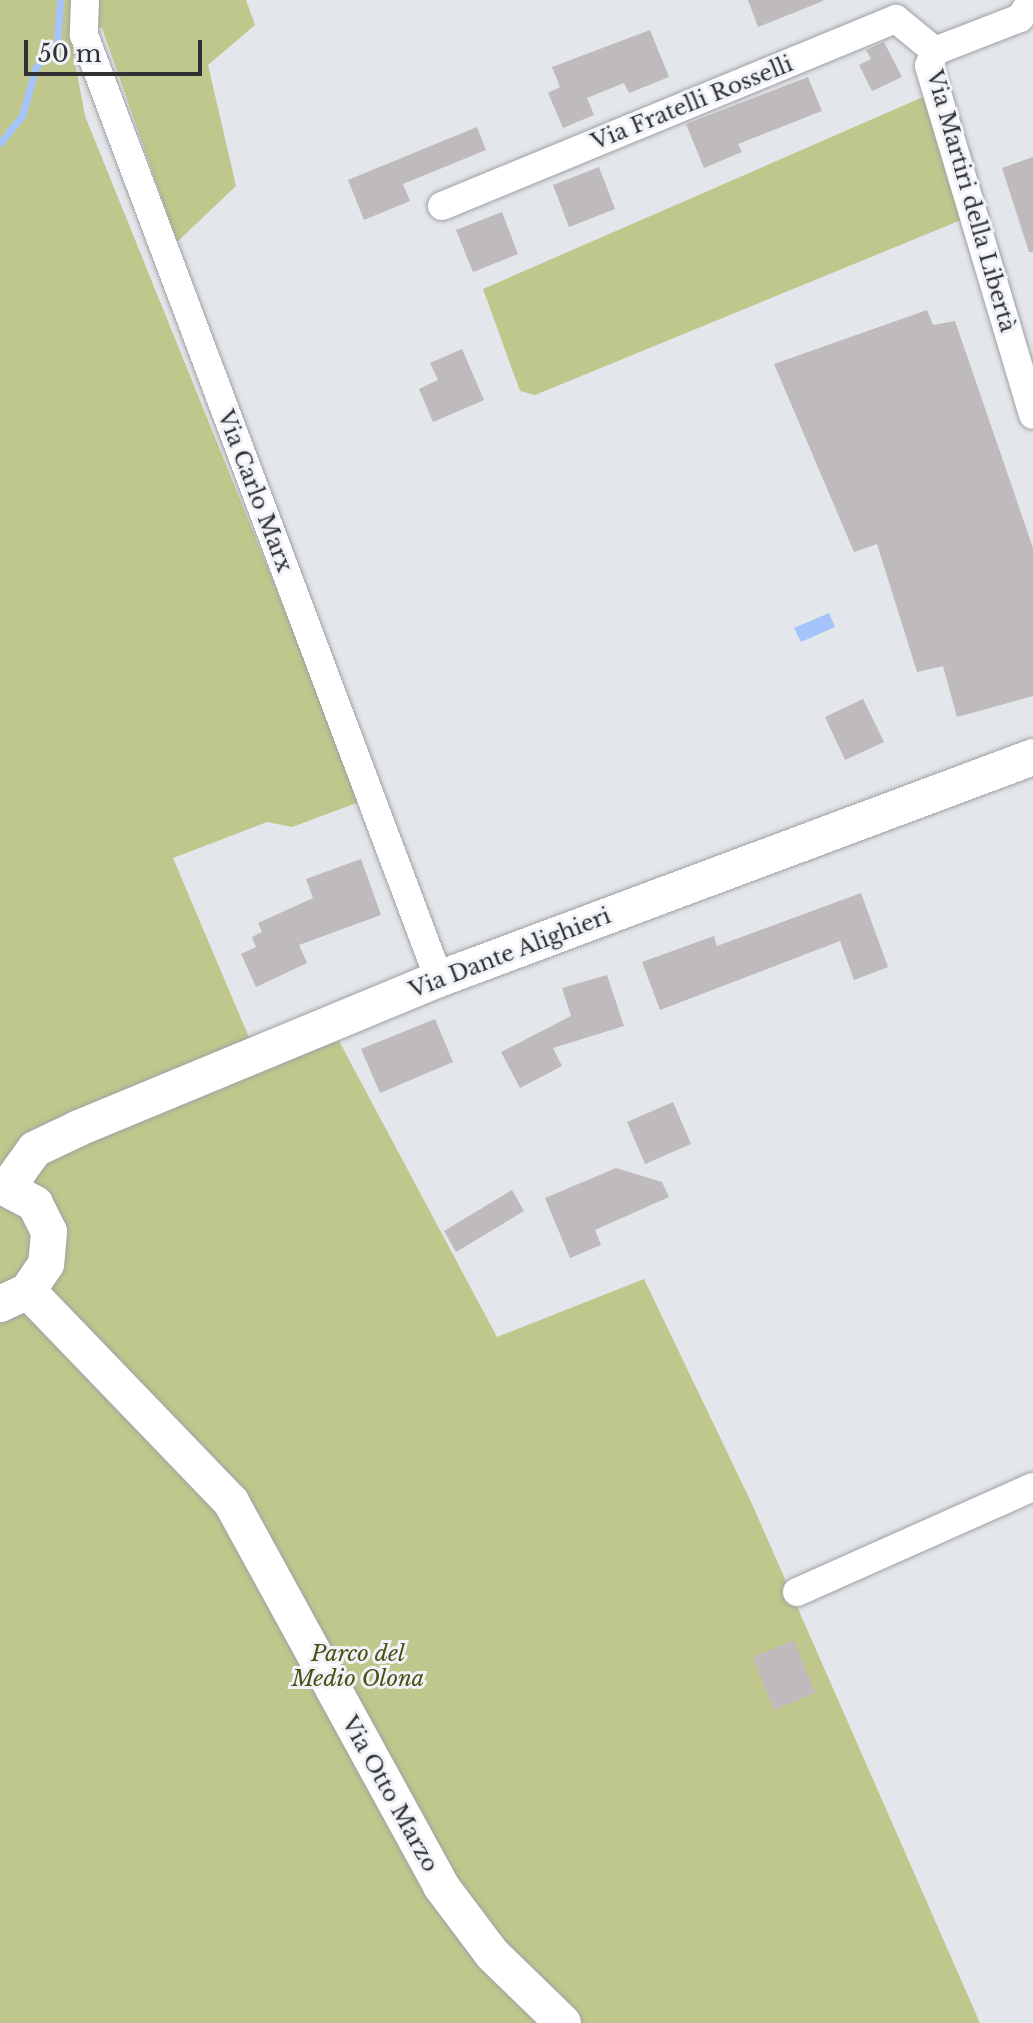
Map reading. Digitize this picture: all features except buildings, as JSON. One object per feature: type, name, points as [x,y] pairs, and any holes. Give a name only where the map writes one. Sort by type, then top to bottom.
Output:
[{"type":"street","name":"Via Carlo Marx","points":[[85,0],[84,35],[439,979]]},
{"type":"street","name":"Via Martiri della Libertà","points":[[1032,0],[1020,18],[935,51],[929,66],[1033,415]]},
{"type":"street","name":"Via Fratelli Rosselli","points":[[442,206],[896,19],[935,51]]},
{"type":"street","name":"Via Dante Alighieri","points":[[14,1297],[46,1264],[49,1232],[35,1204],[4,1185],[35,1149],[439,979],[1033,757]]},
{"type":"street","name":"Via Otto Marzo","points":[[14,1297],[231,1502],[441,1886],[492,1954],[563,2023]]},
{"type":"street","points":[[797,1592],[1033,1487]]},
{"type":"green space","name":"Parco del Medio Olona","points":[[0,0],[246,0],[255,25],[208,65],[236,186],[177,242],[102,28],[82,24],[74,57],[85,116],[362,801],[292,827],[267,822],[173,858],[262,1068],[339,1041],[497,1337],[644,1279],[752,1504],[980,2023],[0,2023]]},
{"type":"green space","points":[[923,97],[966,218],[535,395],[520,391],[483,289]]},
{"type":"water","points":[[829,613],[835,627],[801,642],[794,628]]},
{"type":"waterway","points":[[0,143],[22,116],[36,67],[57,43],[60,0]]}]
